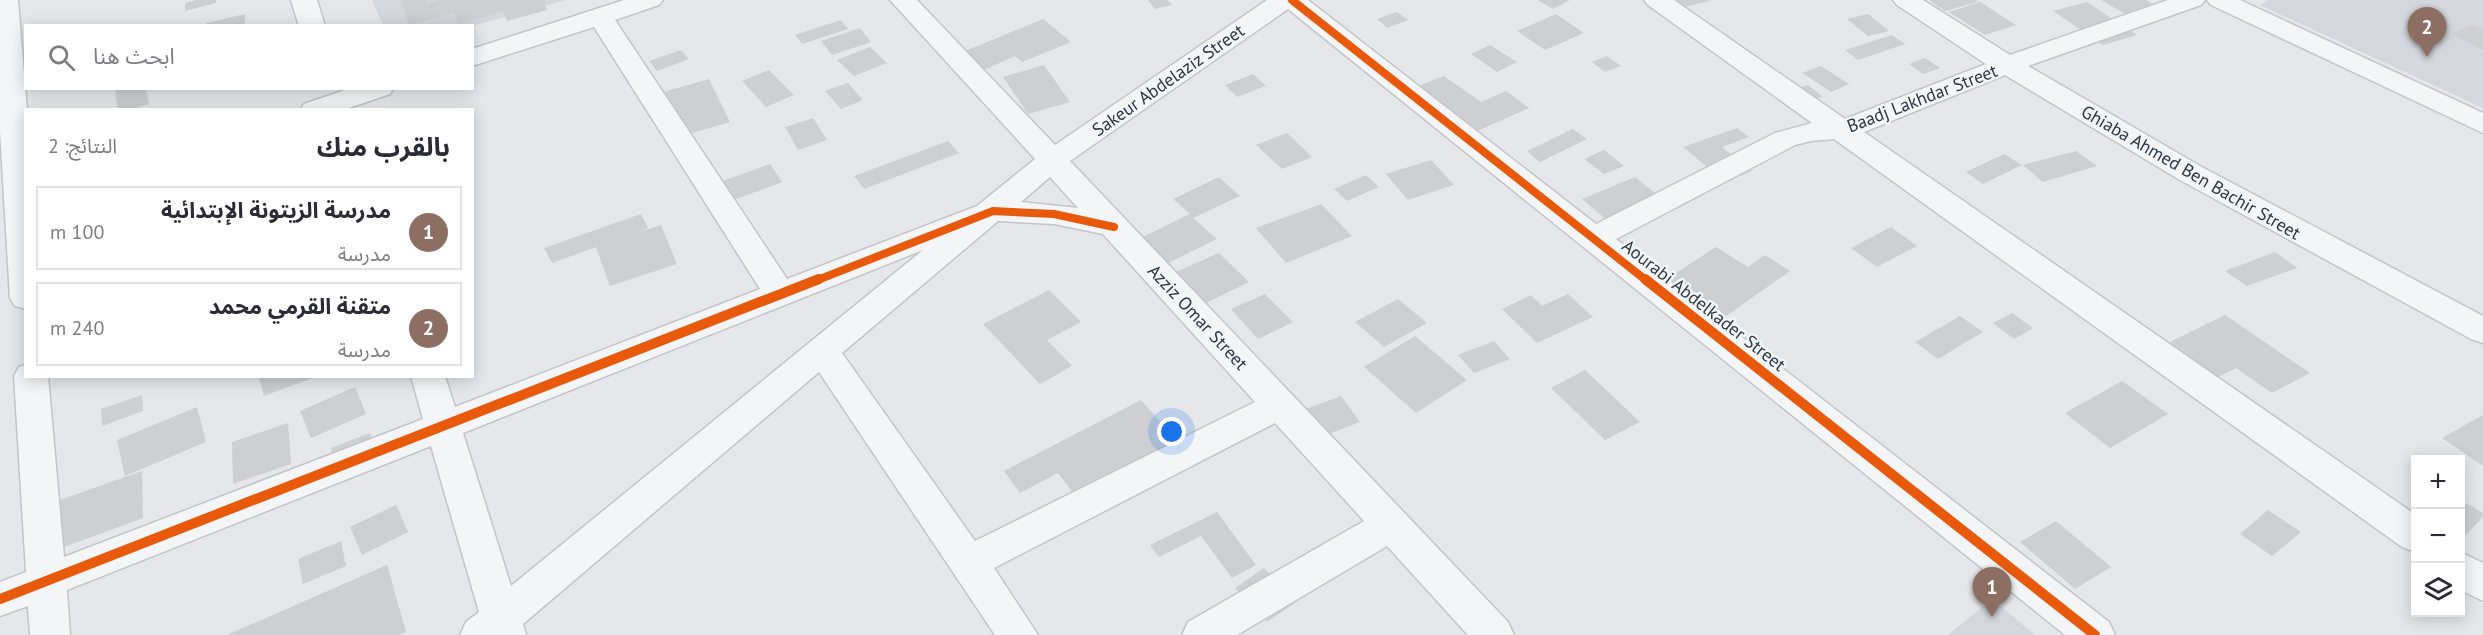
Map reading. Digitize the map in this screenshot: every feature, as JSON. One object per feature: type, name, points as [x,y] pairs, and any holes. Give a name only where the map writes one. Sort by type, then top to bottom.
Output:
[{"type":"street","points":[[5,0],[15,201],[24,280]]},
{"type":"street","points":[[304,0],[311,24]]},
{"type":"street","points":[[474,57],[650,0]]},
{"type":"street","name":"Azziz Omar Street","points":[[903,0],[1494,635]]},
{"type":"street","name":"Sakeur Abdelaziz Street","points":[[495,629],[1052,160],[1284,0]]},
{"type":"street","name":"Aourabi Abdelkader Street","points":[[1292,0],[2095,635]]},
{"type":"street","points":[[1657,0],[1844,130],[2411,533]]},
{"type":"street","name":"Ghiaba Ahmed Ben Bachir Street","points":[[1906,0],[2004,66],[2337,255],[2483,331]]},
{"type":"street","name":"Baadj Lakhdar Street","points":[[1593,238],[1785,139],[1809,132],[1844,130],[2004,66],[2192,0]]},
{"type":"street","points":[[2220,0],[2483,124]]},
{"type":"street","points":[[600,16],[780,294]]},
{"type":"street","points":[[331,102],[373,90]]},
{"type":"street","points":[[0,599],[993,211],[1057,213],[1087,218],[1114,227]]},
{"type":"street","points":[[823,351],[967,564],[1018,635]]},
{"type":"street","points":[[31,378],[50,635]]},
{"type":"street","points":[[429,378],[444,425],[495,629]]},
{"type":"street","points":[[967,564],[1280,405]]},
{"type":"street","points":[[1202,635],[1391,524]]},
{"type":"street","points":[[2465,571],[2483,584]]},
{"type":"shaded area","points":[[372,0],[566,0],[474,25],[383,24]]},
{"type":"shaded area","points":[[2269,0],[2483,0],[2483,108],[2260,5]]},
{"type":"shaded area","points":[[1992,599],[2035,635],[1948,635]]},
{"type":"building","points":[[197,0],[216,0],[216,3],[185,11],[185,3]]},
{"type":"building","points":[[401,0],[425,0],[427,4],[440,0],[543,0],[547,10],[507,21],[503,11],[458,24],[454,13],[409,24]]},
{"type":"building","points":[[1148,0],[1168,0],[1172,5],[1155,9]]},
{"type":"building","points":[[1538,0],[1570,0],[1553,9]]},
{"type":"building","points":[[1666,0],[1709,0],[1709,1],[1677,9]]},
{"type":"building","points":[[1929,0],[1976,0],[1978,2],[1945,11]]},
{"type":"building","points":[[2101,0],[2146,0],[2173,15],[2145,25]]},
{"type":"building","points":[[1980,2],[2016,25],[1985,35],[1949,12]]},
{"type":"building","points":[[2087,2],[2137,35],[2103,45],[2053,11]]},
{"type":"building","points":[[1397,12],[1408,20],[1387,28],[1377,19]]},
{"type":"building","points":[[245,14],[245,24],[206,23]]},
{"type":"building","points":[[1556,14],[1584,33],[1545,50],[1517,31]]},
{"type":"building","points":[[1868,14],[1889,31],[1868,36],[1847,19]]},
{"type":"building","points":[[1043,19],[1071,42],[1022,62],[1015,56],[984,70],[963,52]]},
{"type":"building","points":[[841,20],[848,29],[802,44],[795,35]]},
{"type":"building","points":[[2472,25],[2483,30],[2483,50],[2451,34]]},
{"type":"building","points":[[860,28],[871,42],[832,55],[821,41]]},
{"type":"building","points":[[1892,35],[1905,44],[1858,60],[1845,50]]},
{"type":"building","points":[[1490,45],[1517,62],[1497,72],[1471,54]]},
{"type":"building","points":[[870,47],[887,63],[854,76],[837,60]]},
{"type":"building","points":[[681,50],[689,59],[657,71],[649,61]]},
{"type":"building","points":[[1607,56],[1621,66],[1605,72],[1592,62]]},
{"type":"building","points":[[1925,58],[1940,68],[1923,74],[1909,64]]},
{"type":"building","points":[[1044,65],[1070,102],[1028,114],[1003,77]]},
{"type":"building","points":[[1821,66],[1849,84],[1831,92],[1802,73]]},
{"type":"building","points":[[769,70],[794,95],[766,107],[742,81]]},
{"type":"building","points":[[1253,74],[1266,86],[1237,97],[1225,85]]},
{"type":"building","points":[[1444,76],[1481,102],[1506,91],[1529,108],[1475,132],[1416,87]]},
{"type":"building","points":[[709,79],[730,122],[672,139],[653,95]]},
{"type":"building","points":[[848,83],[863,100],[841,109],[825,91]]},
{"type":"building","points":[[1808,85],[1823,97],[1791,106],[1777,94]]},
{"type":"building","points":[[146,90],[149,104],[136,108],[118,108],[115,91]]},
{"type":"building","points":[[813,118],[827,140],[798,150],[785,127]]},
{"type":"building","points":[[1737,128],[1749,137],[1722,147],[1752,171],[1725,182],[1683,147]]},
{"type":"building","points":[[1573,129],[1587,139],[1540,162],[1527,151]]},
{"type":"building","points":[[1287,133],[1312,157],[1282,169],[1256,145]]},
{"type":"building","points":[[948,141],[959,153],[864,189],[854,176]]},
{"type":"building","points":[[1604,150],[1624,166],[1604,174],[1584,159]]},
{"type":"building","points":[[2076,151],[2097,166],[2043,182],[2023,165]]},
{"type":"building","points":[[2004,154],[2022,165],[1983,184],[1966,172]]},
{"type":"building","points":[[1431,160],[1454,185],[1408,200],[1386,174]]},
{"type":"building","points":[[770,164],[782,182],[728,202],[717,183]]},
{"type":"building","points":[[1366,175],[1379,187],[1347,201],[1334,189]]},
{"type":"building","points":[[1219,177],[1240,196],[1193,218],[1217,239],[1150,272],[1124,246],[1190,214],[1173,199]]},
{"type":"building","points":[[1635,177],[1675,209],[1621,232],[1582,199]]},
{"type":"building","points":[[1321,204],[1352,236],[1286,263],[1256,228]]},
{"type":"building","points":[[641,214],[648,228],[636,233],[661,225],[677,264],[610,286],[596,247],[552,263],[544,248]]},
{"type":"building","points":[[1891,227],[1917,246],[1877,267],[1851,248]]},
{"type":"building","points":[[1716,247],[1748,267],[1765,255],[1790,271],[1719,321],[1662,282]]},
{"type":"building","points":[[2275,252],[2297,268],[2247,286],[2225,271]]},
{"type":"building","points":[[1219,253],[1249,282],[1192,310],[1162,278]]},
{"type":"building","points":[[1049,290],[1081,322],[1047,340],[1072,366],[1040,384],[983,324]]},
{"type":"building","points":[[1265,294],[1293,322],[1258,339],[1231,309]]},
{"type":"building","points":[[1568,294],[1593,317],[1537,343],[1502,309],[1531,295],[1542,306]]},
{"type":"building","points":[[1398,299],[1427,323],[1384,347],[1355,322]]},
{"type":"building","points":[[2012,313],[2033,328],[2014,339],[1993,323]]},
{"type":"building","points":[[2225,315],[2310,373],[2272,393],[2236,368],[2218,377],[2170,342]]},
{"type":"building","points":[[1960,316],[1983,332],[1938,359],[1915,342]]},
{"type":"building","points":[[1415,336],[1467,380],[1416,413],[1364,367]]},
{"type":"building","points":[[1494,341],[1510,359],[1474,373],[1458,355]]},
{"type":"building","points":[[1585,370],[1640,422],[1605,440],[1551,388]]},
{"type":"building","points":[[259,378],[312,378],[264,396]]},
{"type":"building","points":[[2122,381],[2168,414],[2110,448],[2065,413]]},
{"type":"building","points":[[355,387],[366,414],[311,438],[300,411]]},
{"type":"building","points":[[142,395],[143,411],[102,426],[101,409]]},
{"type":"building","points":[[1341,396],[1360,422],[1316,439],[1298,412]]},
{"type":"building","points":[[1141,400],[1190,455],[1087,511],[1058,473],[1020,493],[1004,471]]},
{"type":"building","points":[[197,407],[206,442],[125,476],[117,440]]},
{"type":"building","points":[[2483,415],[2483,466],[2442,438]]},
{"type":"building","points":[[288,423],[291,464],[233,484],[232,442]]},
{"type":"building","points":[[370,433],[377,459],[336,475],[331,448]]},
{"type":"building","points":[[142,471],[143,518],[45,554],[46,505]]},
{"type":"building","points":[[2465,503],[2483,513],[2483,517],[2465,536]]},
{"type":"building","points":[[396,505],[408,532],[362,555],[350,527]]},
{"type":"building","points":[[2268,510],[2301,532],[2272,556],[2240,534]]},
{"type":"building","points":[[1217,512],[1256,565],[1232,578],[1201,536],[1159,557],[1150,545]]},
{"type":"building","points":[[2056,521],[2111,567],[2075,589],[2020,542]]},
{"type":"building","points":[[341,541],[346,566],[303,584],[298,559]]},
{"type":"building","points":[[387,565],[406,632],[399,635],[227,635]]},
{"type":"building","points":[[1264,568],[1296,602],[1267,622],[1235,588]]},
{"type":"cycle path","points":[[1292,0],[2095,635]]},
{"type":"cycle path","points":[[0,599],[993,211],[1054,214],[1114,227]]},
{"type":"place","name":"متقنة القرمي محمد","points":[[2427,57]]},
{"type":"place","name":"مدرسة الزيتونة الإبتدائية","points":[[1992,617]]}]
